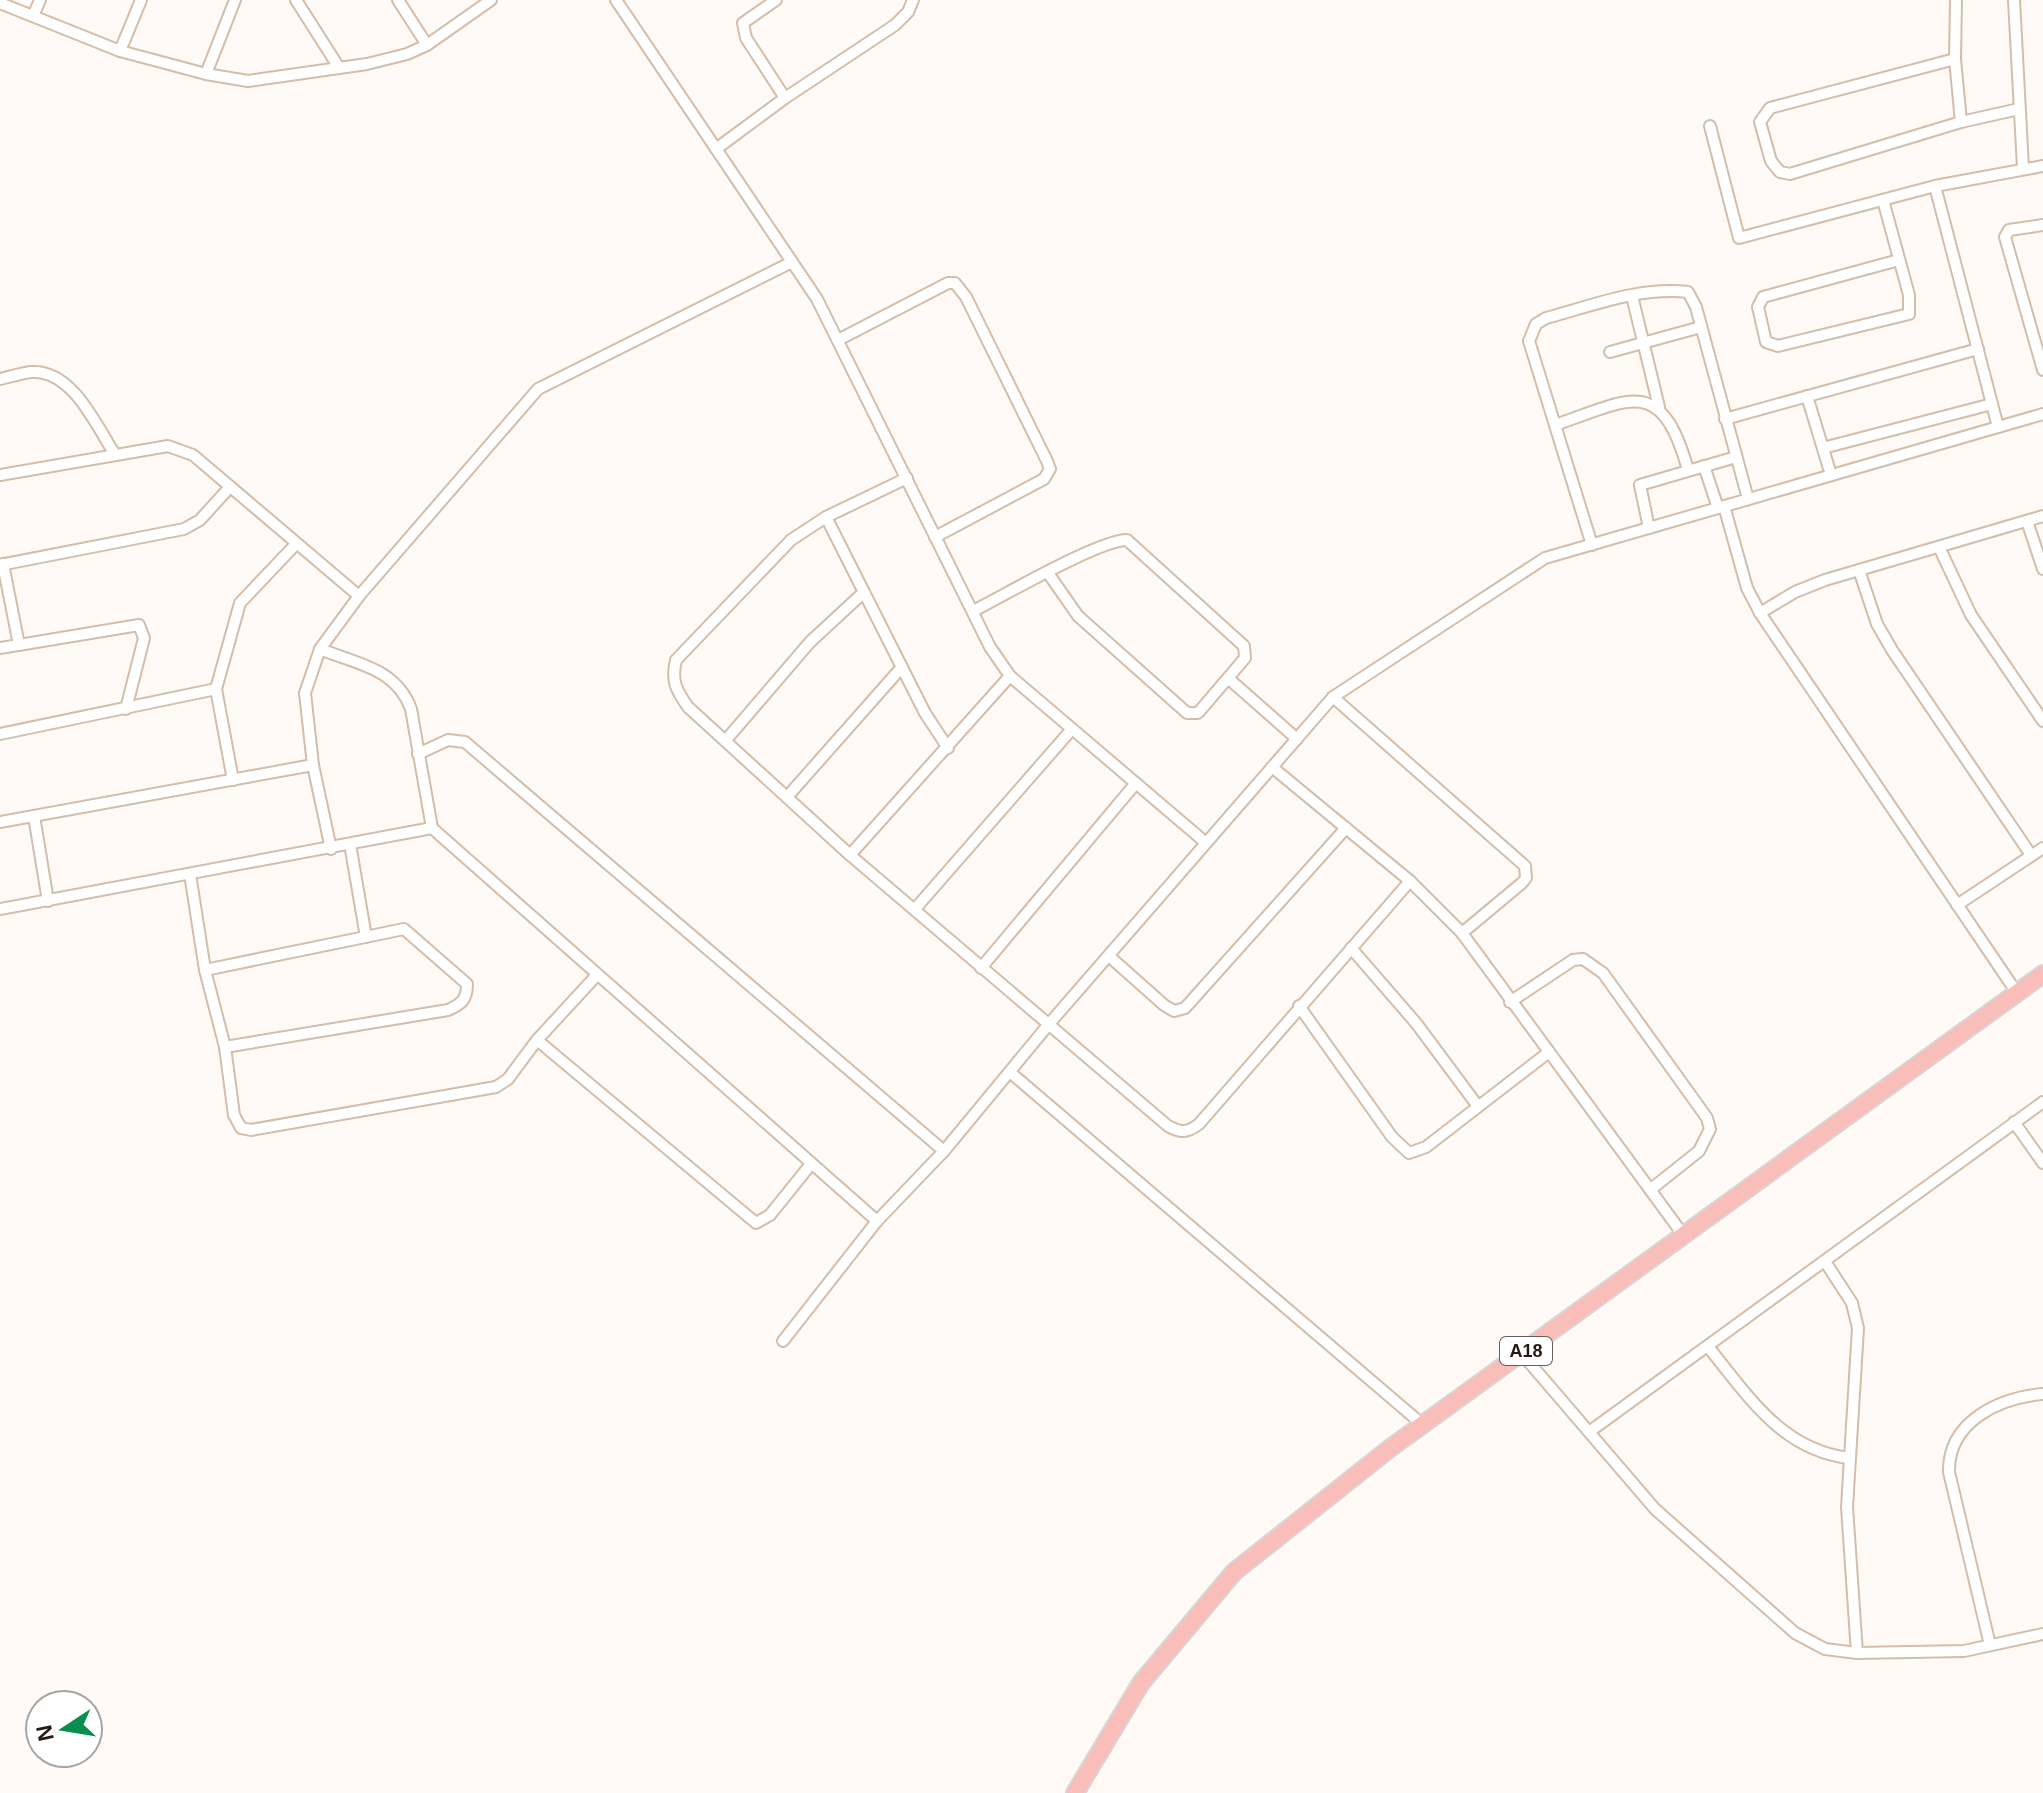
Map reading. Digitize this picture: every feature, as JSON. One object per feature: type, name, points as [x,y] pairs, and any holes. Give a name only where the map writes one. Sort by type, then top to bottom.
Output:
[{"type":"highway","name":"A18","points":[[1075,1793],[1141,1683],[1234,1572],[1423,1425],[2043,974]]},
{"type":"street","points":[[33,16],[40,0]]},
{"type":"street","points":[[120,51],[141,0]]},
{"type":"street","points":[[206,74],[235,0]]},
{"type":"street","points":[[296,0],[338,66]]},
{"type":"street","points":[[398,0],[427,45]]},
{"type":"street","points":[[0,3],[120,51],[206,74],[248,81],[388,60],[427,45],[491,0]]},
{"type":"street","points":[[776,0],[743,23],[746,38],[785,98]]},
{"type":"street","points":[[716,149],[785,98],[895,25],[908,12],[913,0]]},
{"type":"street","points":[[1956,0],[1955,59],[1961,122]]},
{"type":"street","points":[[2014,0],[2023,168]]},
{"type":"street","points":[[619,1],[817,299],[935,537],[1010,676],[1205,842]]},
{"type":"street","points":[[1955,59],[1770,108],[1760,122],[1771,161],[1780,172],[1790,174],[1961,122],[2019,109]]},
{"type":"street","points":[[1710,126],[1739,238],[1935,186],[2043,166]]},
{"type":"street","points":[[1935,186],[1998,427]]},
{"type":"street","points":[[1883,200],[1909,295],[1909,314],[1778,346],[1766,342],[1758,307],[1763,297],[1899,260]]},
{"type":"street","points":[[2043,225],[2009,230],[2005,237],[2043,370]]},
{"type":"street","points":[[331,849],[313,765],[305,693],[320,649],[359,596],[538,389],[792,262]]},
{"type":"street","points":[[838,340],[948,283],[955,283],[966,297],[1041,448],[1050,469],[1049,475],[935,537]]},
{"type":"street","points":[[1592,545],[1529,341],[1536,324],[1632,296],[1672,290],[1688,292],[1701,327],[1748,499]]},
{"type":"street","points":[[1632,296],[1659,407],[1683,451],[1688,470]]},
{"type":"street","points":[[1610,352],[1701,327]]},
{"type":"street","points":[[1725,419],[1978,349]]},
{"type":"street","points":[[0,379],[33,372],[57,378],[83,405],[114,453]]},
{"type":"street","points":[[1807,396],[1831,475]]},
{"type":"street","points":[[1555,425],[1628,401],[1645,401],[1659,407]]},
{"type":"street","points":[[1823,448],[1992,404]]},
{"type":"street","points":[[783,1341],[877,1221],[944,1151],[1049,1024],[1333,697],[1545,558],[2043,414]]},
{"type":"street","points":[[0,475],[114,453],[168,446],[180,448],[193,455],[359,596]]},
{"type":"street","points":[[1649,528],[1640,485],[1736,457]]},
{"type":"street","points":[[1704,466],[1721,507],[1747,588],[1760,613],[2017,993]]},
{"type":"street","points":[[907,478],[826,517],[791,540],[676,660],[672,678],[678,693],[688,707],[850,855],[1168,1126],[1178,1132],[1189,1132],[1410,881]]},
{"type":"street","points":[[19,645],[2,564],[184,529],[200,520],[229,488]]},
{"type":"street","points":[[1760,613],[1795,592],[1859,570],[2043,516]]},
{"type":"street","points":[[826,517],[925,713],[948,748]]},
{"type":"street","points":[[2027,521],[2043,569]]},
{"type":"street","points":[[973,611],[1048,573],[1121,540],[1131,542],[1164,577],[1244,646],[1245,658],[1198,713],[1187,713],[1078,616],[1048,573]]},
{"type":"street","points":[[233,780],[216,689],[240,603],[296,544]]},
{"type":"street","points":[[1939,547],[1971,615],[2043,721]]},
{"type":"street","points":[[1859,570],[1877,624],[1892,650],[2031,855]]},
{"type":"street","points":[[726,740],[810,642],[863,593]]},
{"type":"street","points":[[0,648],[139,625],[144,638],[126,709]]},
{"type":"street","points":[[320,649],[392,677],[398,684],[411,709],[432,828],[877,1221]]},
{"type":"street","points":[[787,797],[902,667]]},
{"type":"street","points":[[850,855],[1010,676]]},
{"type":"street","points":[[1229,679],[1297,739]]},
{"type":"street","points":[[0,734],[216,689]]},
{"type":"street","points":[[1333,697],[1525,866],[1526,878],[1522,883],[1462,933]]},
{"type":"street","points":[[915,909],[1072,729]]},
{"type":"street","points":[[418,754],[448,740],[465,742],[944,1151]]},
{"type":"street","points":[[0,822],[313,765]]},
{"type":"street","points":[[1272,767],[1410,881],[1462,933],[1684,1236]]},
{"type":"street","points":[[981,968],[1136,783]]},
{"type":"street","points":[[34,816],[48,901]]},
{"type":"street","points":[[0,909],[432,828]]},
{"type":"street","points":[[1110,957],[1164,1005],[1174,1011],[1185,1008],[1346,828]]},
{"type":"street","points":[[350,844],[366,937]]},
{"type":"street","points":[[1957,905],[2043,848]]},
{"type":"street","points":[[190,874],[205,970],[225,1047],[236,1124],[251,1130],[496,1087],[508,1079],[537,1040],[596,976]]},
{"type":"street","points":[[205,970],[404,929],[467,984],[467,996],[461,1005],[225,1047]]},
{"type":"street","points":[[1351,948],[1416,1023],[1477,1105]]},
{"type":"street","points":[[1510,1002],[1573,960],[1583,959],[1603,973],[1707,1118],[1710,1129],[1699,1151],[1650,1190]]},
{"type":"street","points":[[1299,1006],[1392,1137],[1409,1153],[1426,1147],[1549,1052]]},
{"type":"street","points":[[537,1040],[756,1223],[770,1215],[811,1164]]},
{"type":"street","points":[[1011,1073],[1423,1425]]},
{"type":"street","points":[[1589,1432],[1826,1263],[2043,1102]]},
{"type":"street","points":[[2014,1122],[2043,1163]]},
{"type":"street","points":[[1826,1263],[1852,1303],[1858,1328],[1847,1507],[1857,1653]]},
{"type":"street","points":[[1709,1348],[1749,1398],[1801,1446],[1824,1455],[1849,1458]]},
{"type":"street","points":[[1522,1354],[1655,1509],[1795,1633],[1825,1649],[1857,1653],[1964,1651],[2043,1634]]},
{"type":"street","points":[[1990,1645],[1949,1472],[1949,1453],[1955,1438],[2000,1402],[2043,1394]]}]
